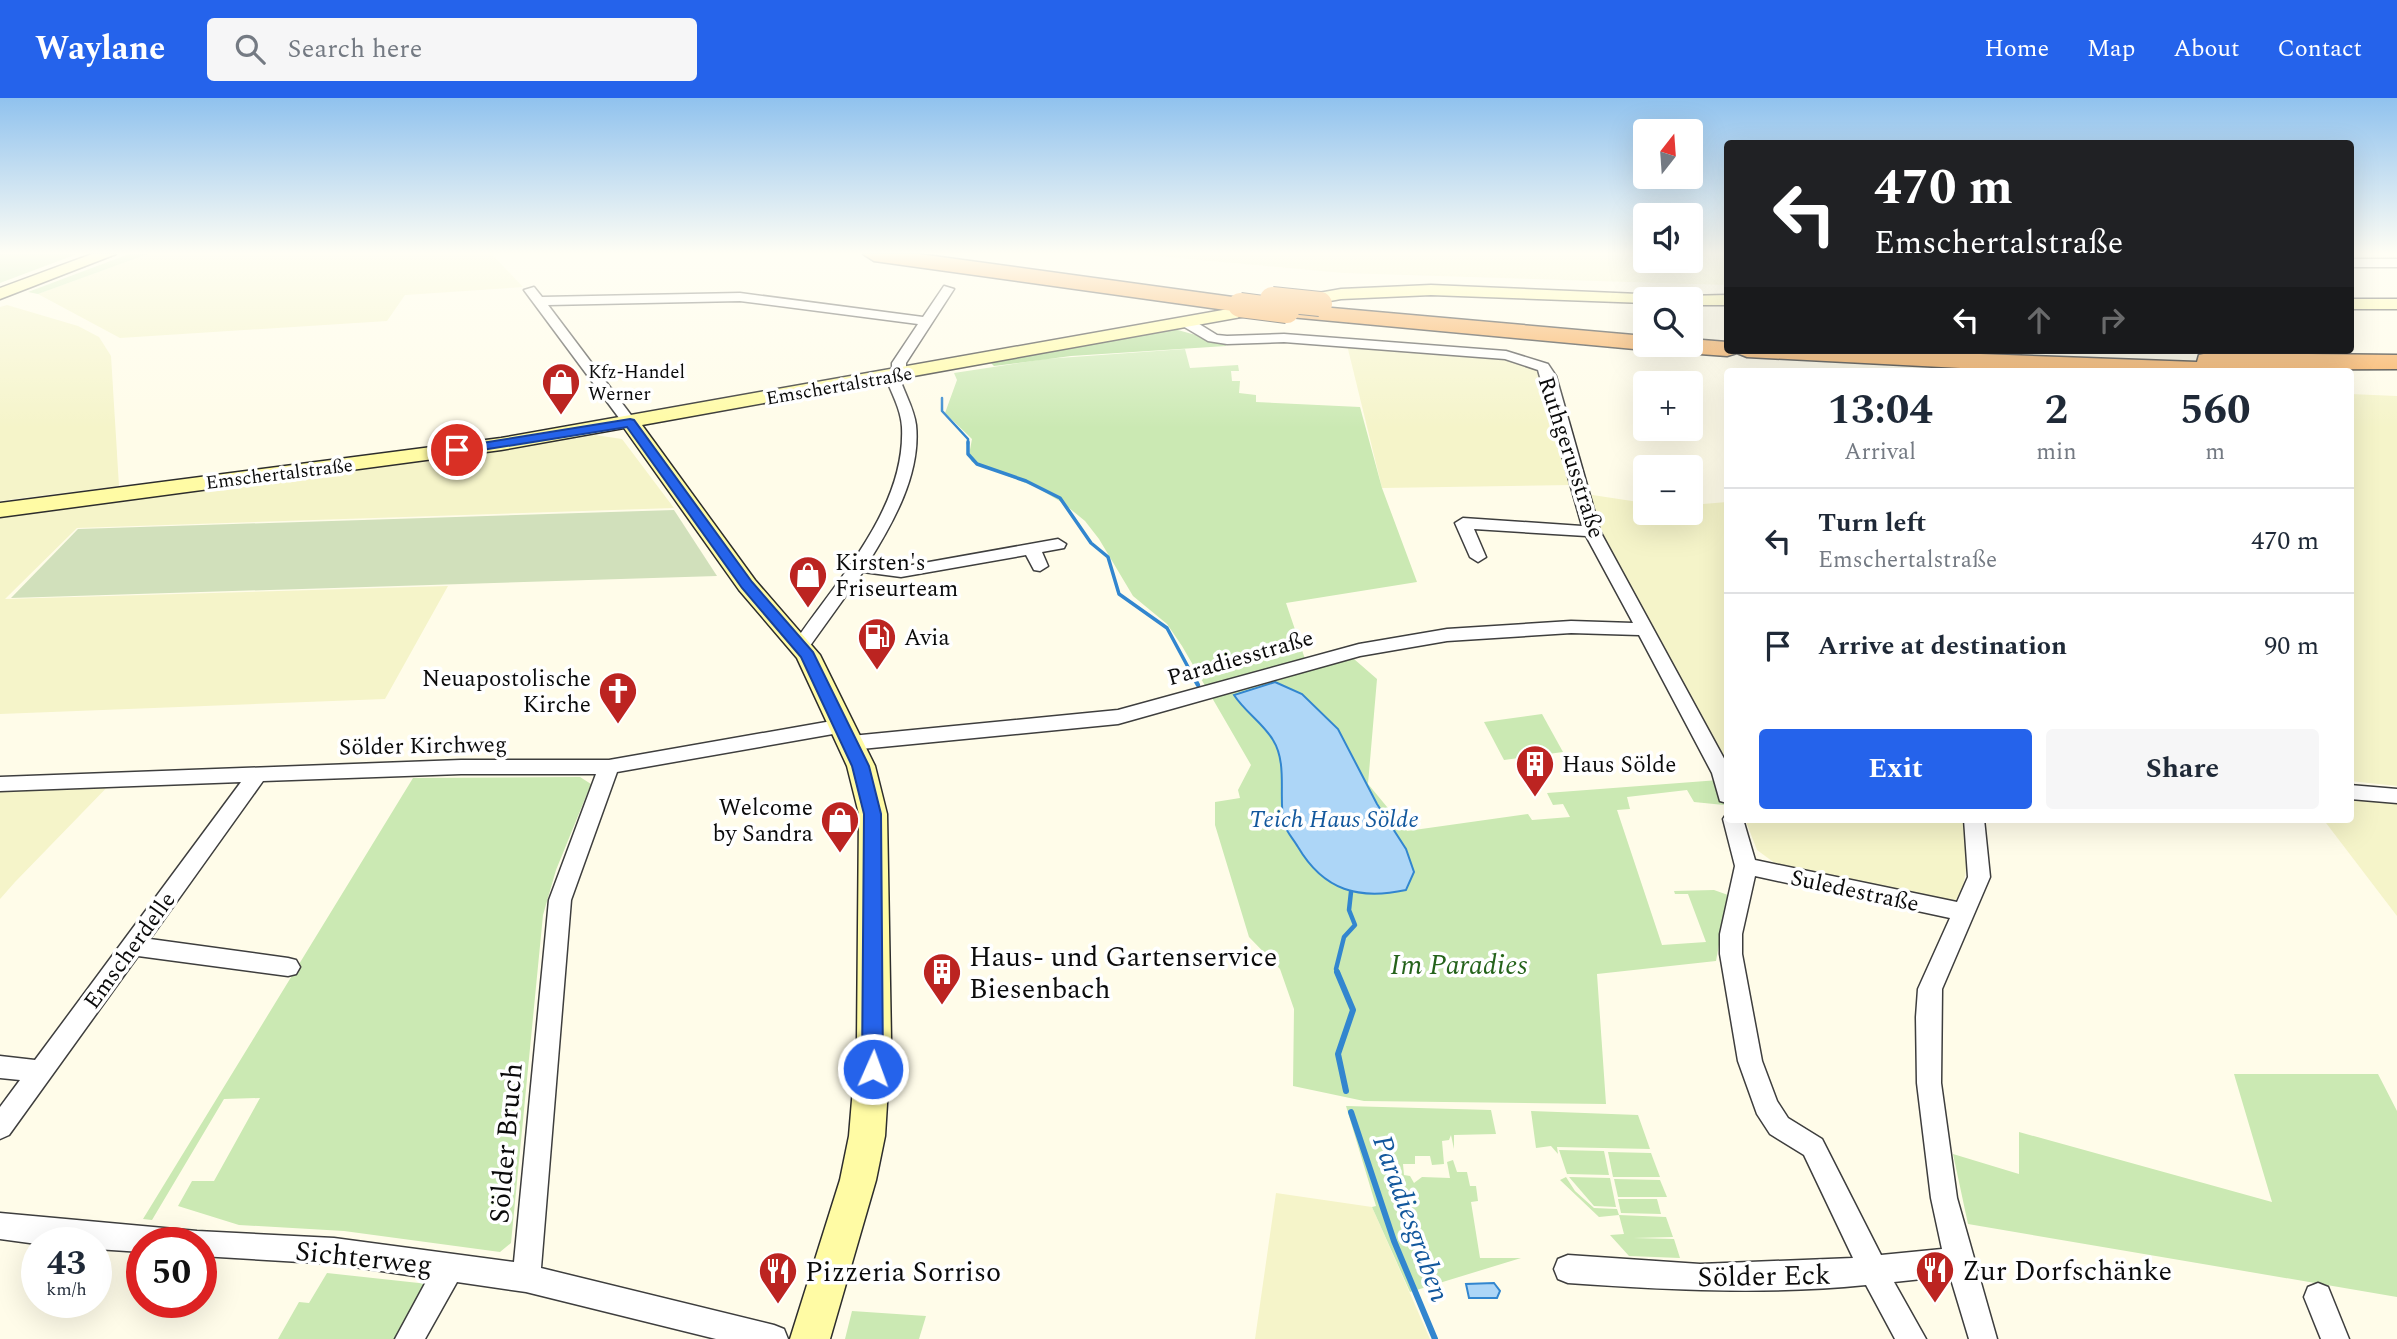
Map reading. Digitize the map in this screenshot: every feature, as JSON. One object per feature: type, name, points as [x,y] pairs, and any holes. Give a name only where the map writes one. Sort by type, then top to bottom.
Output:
[{"type":"highway","points":[[1346,312],[1633,342]]},
{"type":"highway","points":[[1406,312],[1633,333]]},
{"type":"highway","points":[[1703,338],[1724,340]]},
{"type":"highway","points":[[1703,347],[1724,349]]},
{"type":"highway","points":[[1815,354],[2145,368]]},
{"type":"highway","points":[[2043,354],[2397,362]]},
{"type":"highway","points":[[2354,372],[2397,373]]},
{"type":"main road","name":"Emschertalstraße","points":[[0,510],[475,448],[630,423],[1241,312]]},
{"type":"main road","points":[[630,423],[747,585],[801,646],[847,735],[868,789],[875,844],[872,1075],[867,1136],[858,1180],[810,1339]]},
{"type":"street","points":[[547,312],[630,423]]},
{"type":"street","points":[[855,312],[925,321]]},
{"type":"street","points":[[801,646],[891,508],[908,460],[908,422],[895,375],[899,363],[932,312]]},
{"type":"street","name":"Ruthgerusstraße","points":[[1186,322],[1213,338],[1227,340],[1311,340],[1506,355],[1544,366],[1592,531],[1642,629],[1722,773],[1724,782]]},
{"type":"street","points":[[1478,557],[1463,523],[1592,531]]},
{"type":"street","points":[[855,566],[901,572],[1058,544]]},
{"type":"street","points":[[1032,549],[1040,566]]},
{"type":"street","name":"Paradiesstraße","points":[[847,735],[1118,718],[1340,654],[1447,635],[1557,628],[1642,629]]},
{"type":"street","name":"Sölder Kirchweg","points":[[0,784],[461,767],[609,767],[693,750],[847,735]]},
{"type":"street","name":"Sölder Bruch","points":[[526,1278],[560,900],[609,767]]},
{"type":"street","name":"Emscherdelle","points":[[0,1127],[258,774]]},
{"type":"street","points":[[2354,792],[2397,796]]},
{"type":"street","points":[[1734,823],[1746,866],[1731,934],[1731,954],[1750,1061],[1766,1106],[1779,1126],[1813,1147],[1894,1312],[1912,1339]]},
{"type":"street","points":[[1974,823],[1979,877],[1930,989],[1927,1017],[1935,1141],[1944,1198],[1959,1261],[1983,1339]]},
{"type":"street","name":"Suledestraße","points":[[1746,866],[1965,913]]},
{"type":"street","points":[[132,946],[288,967]]},
{"type":"street","points":[[0,1067],[41,1071]]},
{"type":"street","points":[[0,1226],[60,1234],[126,1238]]},
{"type":"street","name":"Sichterweg","points":[[217,1244],[334,1251],[526,1278]]},
{"type":"street","name":"Sölder Eck","points":[[1569,1269],[1700,1278],[1826,1275],[1959,1261]]},
{"type":"street","points":[[409,1339],[450,1267]]},
{"type":"street","points":[[526,1278],[774,1339]]},
{"type":"street","points":[[2318,1297],[2335,1339]]},
{"type":"green space","points":[[0,312],[30,312],[78,326],[99,337],[111,356],[119,486],[0,501]]},
{"type":"green space","points":[[71,312],[393,312],[387,321],[120,338]]},
{"type":"green space","points":[[1174,329],[1225,343],[1226,346],[1071,356],[994,366],[991,363]]},
{"type":"green space","points":[[1347,345],[1498,357],[1535,366],[1543,376],[1572,485],[1382,488]]},
{"type":"green space","name":"Im Paradies","points":[[1185,349],[1190,368],[1238,365],[1239,371],[1231,371],[1232,381],[1240,381],[1239,393],[1256,395],[1256,402],[1360,407],[1382,488],[1417,582],[1286,603],[1305,659],[1213,690],[1354,659],[1377,679],[1368,784],[1407,831],[1528,814],[1532,820],[1570,817],[1563,804],[1553,805],[1547,793],[1719,780],[1724,805],[1694,802],[1687,790],[1627,797],[1630,809],[1617,810],[1662,945],[1706,942],[1688,894],[1675,894],[1674,891],[1714,890],[1728,895],[1716,961],[1597,974],[1606,1104],[1364,1101],[1293,1086],[1294,1009],[1280,969],[1249,937],[1215,825],[1215,802],[1240,798],[1238,790],[1251,765],[1182,646],[1167,624],[1133,596],[1085,521],[1063,503],[1036,487],[972,462],[969,455],[972,439],[945,413],[957,380],[954,373],[1045,359]]},
{"type":"green space","points":[[2354,394],[2397,396],[2397,786],[2354,781]]},
{"type":"green space","points":[[595,435],[622,439],[674,508],[77,528],[5,599],[448,586],[385,699],[0,714],[0,517],[404,464]]},
{"type":"green space","points":[[1586,494],[1633,501],[1633,525],[1703,525],[1703,504],[1724,502],[1724,761],[1599,533]]},
{"type":"green space","points":[[674,510],[717,576],[11,598],[78,529]]},
{"type":"green space","points":[[1542,714],[1563,752],[1504,760],[1484,722]]},
{"type":"green space","points":[[580,777],[591,784],[556,870],[543,915],[511,1243],[500,1252],[344,1231],[239,1225],[178,1206],[192,1181],[214,1181],[260,1098],[224,1099],[152,1220],[143,1219],[413,778]]},
{"type":"green space","points":[[115,779],[15,882],[0,899],[0,784]]},
{"type":"green space","points":[[2354,798],[2397,802],[2397,916],[2326,823],[2354,823]]},
{"type":"green space","points":[[1747,823],[1966,823],[1967,865],[1962,892],[1954,902],[1776,864],[1757,850]]},
{"type":"green space","points":[[2234,1074],[2378,1074],[2397,1111],[2397,1297],[1968,1224],[1953,1154],[2019,1174],[2019,1132],[2272,1202]]},
{"type":"green space","points":[[1346,1106],[1491,1110],[1496,1134],[1454,1135],[1454,1149],[1451,1135],[1449,1140],[1442,1141],[1444,1164],[1432,1165],[1430,1156],[1415,1156],[1415,1164],[1403,1164],[1404,1175],[1410,1176],[1414,1183],[1422,1177],[1450,1178],[1447,1162],[1453,1160],[1457,1172],[1467,1172],[1470,1186],[1476,1186],[1478,1201],[1471,1202],[1480,1258],[1521,1258],[1410,1292],[1372,1207],[1376,1206]]},
{"type":"green space","points":[[1531,1111],[1638,1115],[1650,1149],[1557,1147],[1558,1154],[1551,1146],[1536,1148]]},
{"type":"green space","points":[[1559,1150],[1604,1151],[1609,1175],[1567,1174]]},
{"type":"green space","points":[[1608,1152],[1651,1153],[1660,1177],[1613,1177]]},
{"type":"green space","points":[[1566,1177],[1575,1191],[1594,1208],[1617,1209],[1619,1215],[1599,1217],[1560,1180]]},
{"type":"green space","points":[[1569,1177],[1610,1178],[1616,1207],[1594,1206]]},
{"type":"green space","points":[[1614,1179],[1660,1180],[1667,1197],[1618,1197]]},
{"type":"green space","points":[[1276,1193],[1372,1207],[1430,1339],[1255,1339]]},
{"type":"green space","points":[[1618,1199],[1657,1199],[1661,1214],[1621,1213]]},
{"type":"green space","points":[[1619,1215],[1666,1217],[1673,1237],[1633,1238],[1674,1239],[1680,1258],[1629,1256],[1610,1235],[1624,1234]]},
{"type":"green space","points":[[327,1273],[428,1284],[397,1339],[278,1339],[299,1302],[309,1303]]},
{"type":"green space","points":[[852,1311],[926,1316],[919,1339],[845,1339]]},
{"type":"water","name":"Teich Haus Sölde","points":[[1275,682],[1302,694],[1338,729],[1377,804],[1406,849],[1414,872],[1406,890],[1373,894],[1344,889],[1331,883],[1308,862],[1288,833],[1282,814],[1278,749],[1269,734],[1234,695]]},
{"type":"water","points":[[1494,1283],[1500,1291],[1497,1298],[1469,1298],[1466,1284]]},
{"type":"waterway","name":"Paradiesgraben","points":[[942,398],[942,411],[968,439],[968,454],[977,464],[1026,481],[1060,498],[1091,543],[1108,557],[1119,594],[1167,628],[1195,680]]},
{"type":"waterway","name":"Paradiesgraben","points":[[1194,678],[1198,685]]},
{"type":"waterway","name":"Paradiesgraben","points":[[1338,973],[1336,969],[1344,937],[1355,925],[1349,910],[1351,892]]},
{"type":"waterway","name":"Paradiesgraben","points":[[1337,972],[1353,1010],[1338,1054],[1346,1091]]},
{"type":"waterway","name":"Paradiesgraben","points":[[1351,1112],[1394,1241],[1435,1339]]},
{"type":"place","name":"Kfz-Handel Werner","points":[[561,416]]},
{"type":"place","name":"Kirsten's Friseurteam","points":[[808,609]]},
{"type":"place","name":"Avia","points":[[877,671]]},
{"type":"place","name":"Neuapostolische Kirche","points":[[618,725]]},
{"type":"place","name":"Haus Sölde","points":[[1535,798]]},
{"type":"place","name":"Welcome by Sandra","points":[[840,854]]},
{"type":"place","name":"Haus- und Gartenservice Biesenbach","points":[[942,1006]]},
{"type":"place","name":"Zur Dorfschänke","points":[[1935,1304]]},
{"type":"place","name":"Pizzeria Sorriso","points":[[778,1305]]},
{"type":"route","points":[[457,450],[630,423],[760,602],[801,646],[815,668],[861,766],[873,814],[873,1069]]}]
